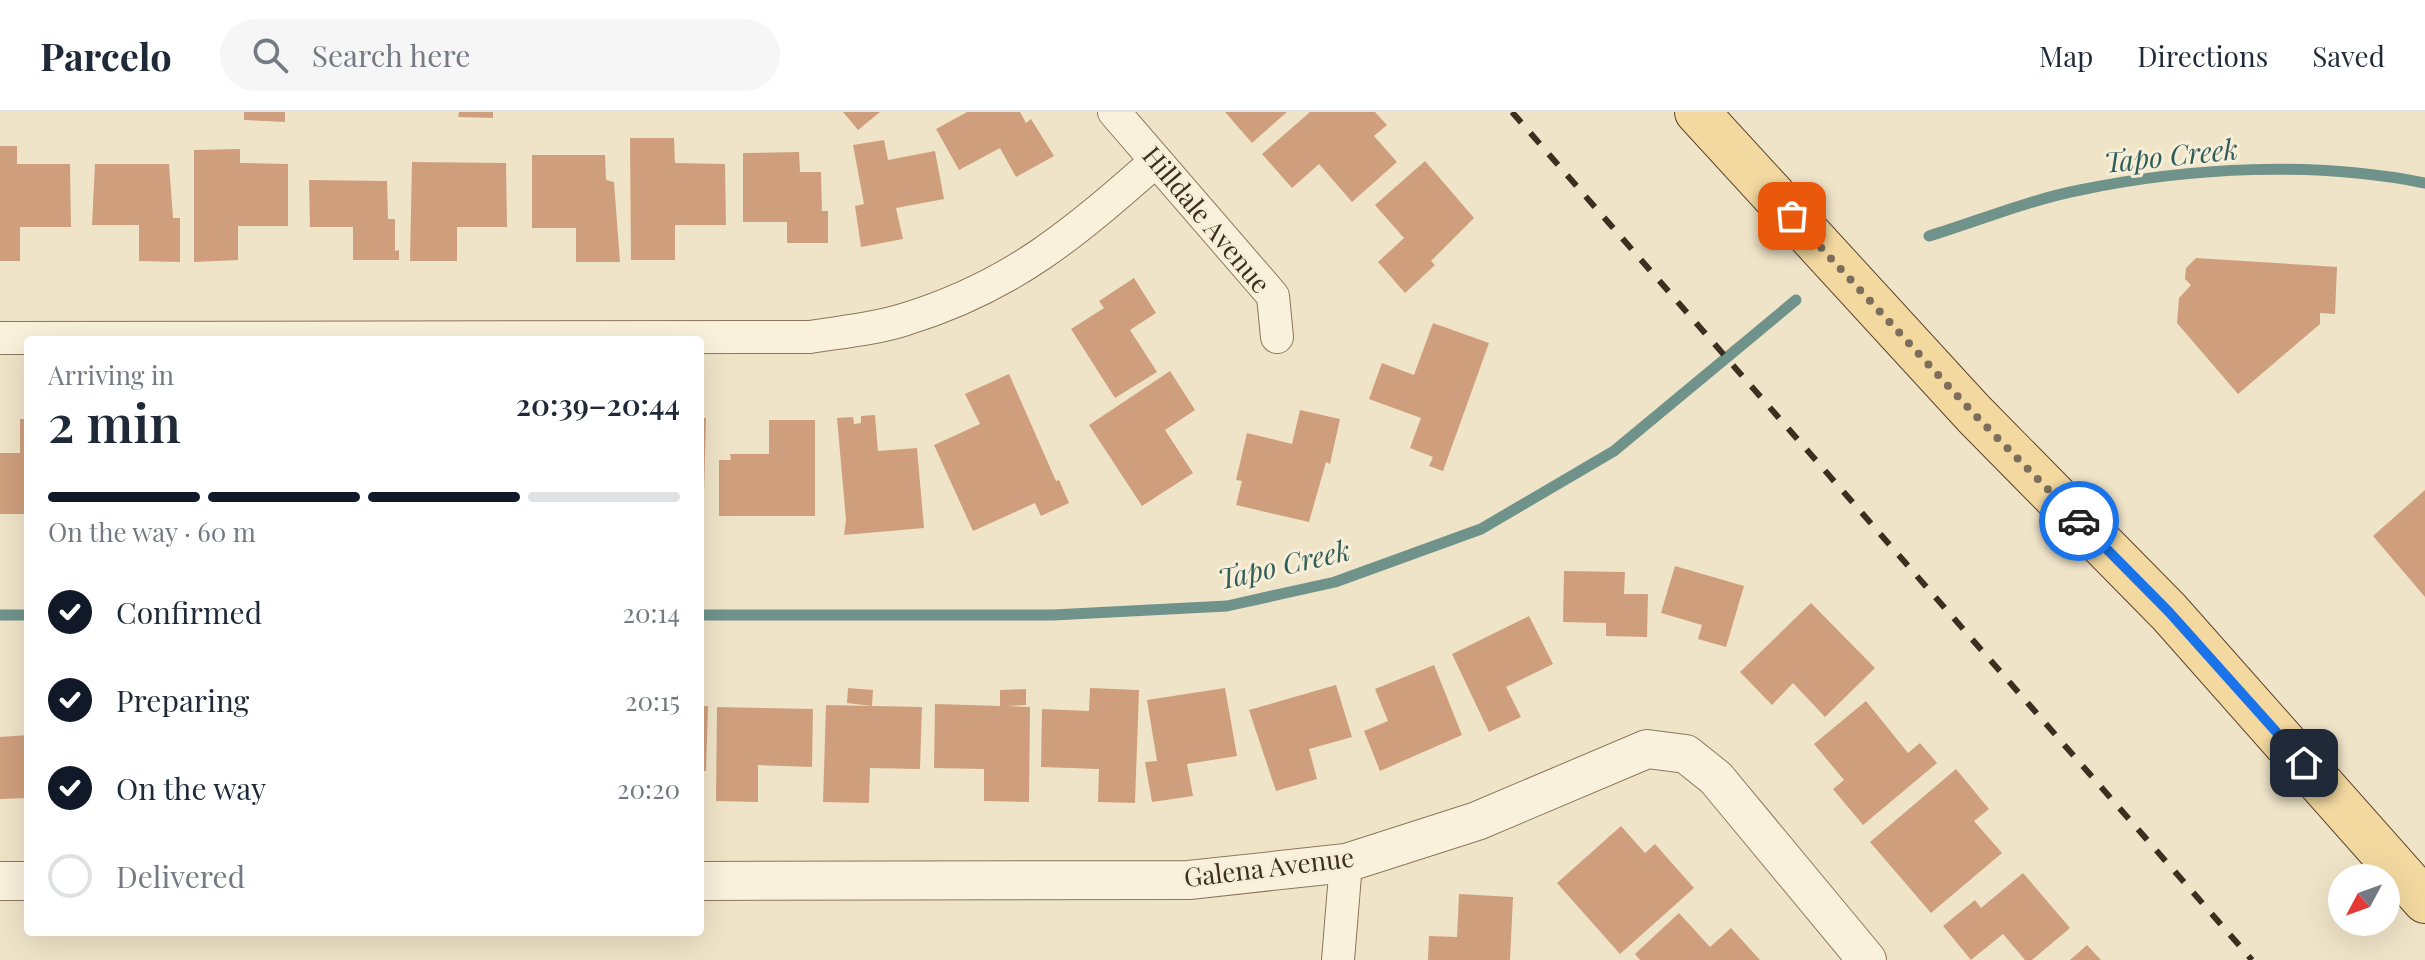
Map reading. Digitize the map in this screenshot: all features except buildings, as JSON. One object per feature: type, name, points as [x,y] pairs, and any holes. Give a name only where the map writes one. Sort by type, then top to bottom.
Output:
[{"type":"main road","points":[[1697,112],[1974,414],[2169,612],[2425,901]]},
{"type":"street","name":"Hilldale Avenue","points":[[1114,112],[1273,296],[1277,337]]},
{"type":"street","points":[[704,337],[810,337],[904,320],[990,287],[1061,244],[1156,161]]},
{"type":"street","points":[[0,338],[24,338]]},
{"type":"street","name":"Galena Avenue","points":[[704,881],[1189,880],[1346,863],[1477,821],[1647,749],[1686,754],[1716,778],[1867,960]]},
{"type":"street","points":[[1338,960],[1346,863]]},
{"type":"street","points":[[0,881],[24,881]]},
{"type":"waterway","name":"Tapo Creek","points":[[1929,236],[2061,194],[2165,176],[2296,169],[2383,176],[2425,183]]},
{"type":"waterway","name":"Tapo Creek","points":[[704,615],[1053,615],[1227,606],[1335,582],[1481,529],[1614,451],[1796,300]]},
{"type":"waterway","name":"Tapo Creek","points":[[0,615],[24,615]]},
{"type":"railway","points":[[1512,112],[2252,960]]},
{"type":"way so far","points":[[1792,216],[1974,414],[2079,521]]},
{"type":"route","points":[[2079,521],[2169,612],[2304,763]]}]
